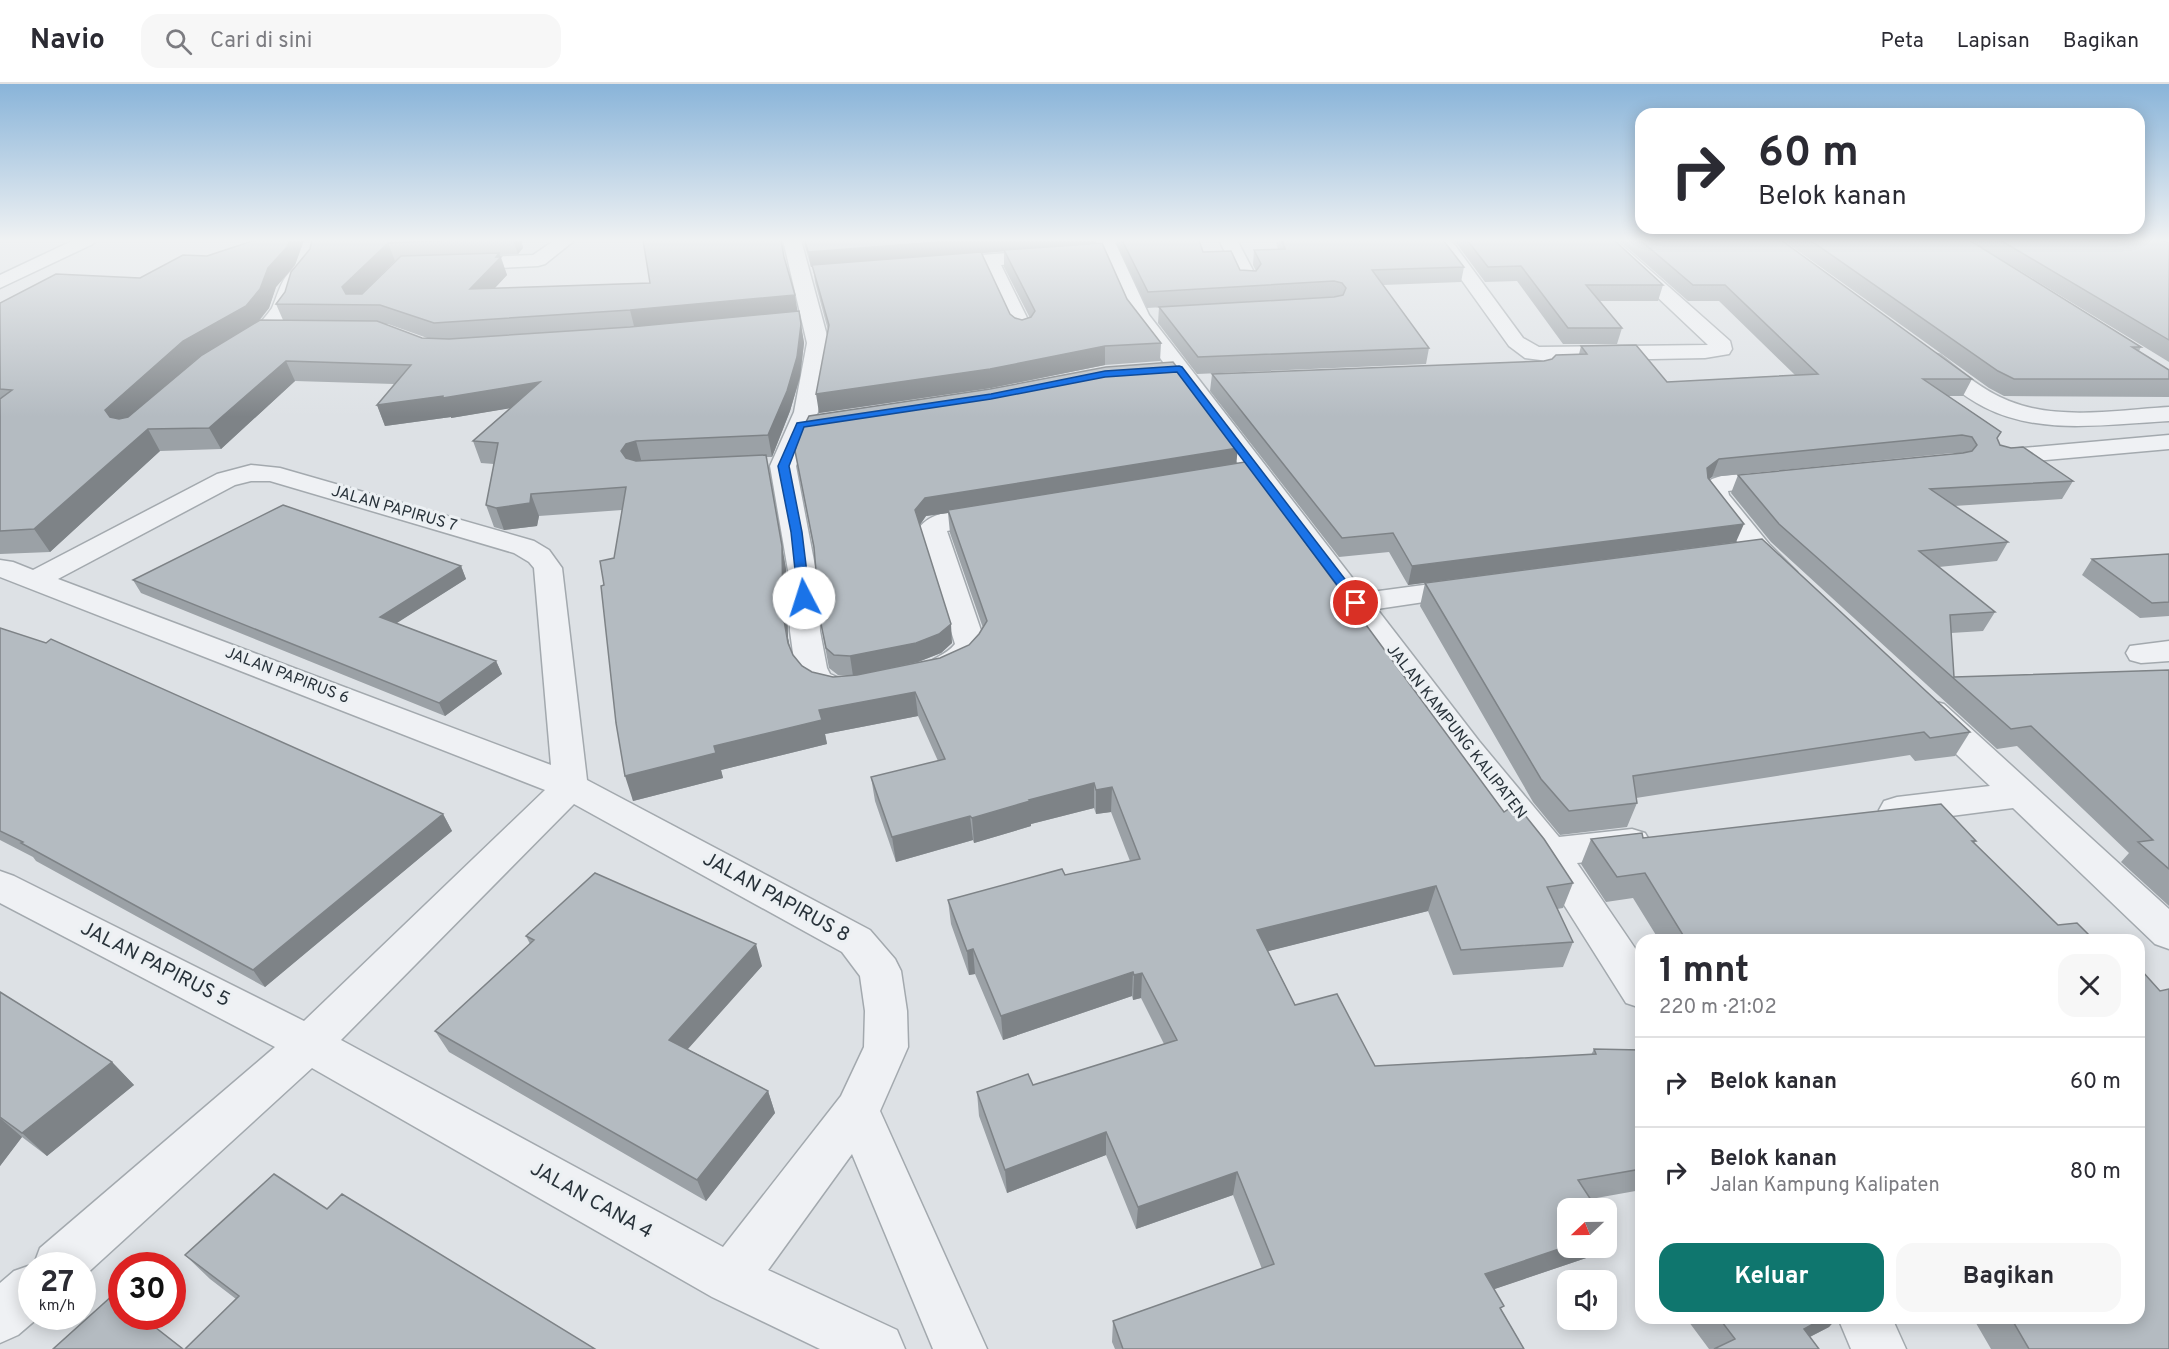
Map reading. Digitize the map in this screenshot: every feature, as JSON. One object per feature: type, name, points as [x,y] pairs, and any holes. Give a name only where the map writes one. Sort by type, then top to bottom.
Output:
[{"type":"street","points":[[244,344],[264,331],[281,310],[284,299]]},
{"type":"street","points":[[805,299],[800,322],[818,343],[806,411],[813,423],[772,467],[804,582],[805,631],[811,668],[819,681],[834,688],[857,688],[878,683]]},
{"type":"street","points":[[1008,299],[1023,330]]},
{"type":"street","name":"JALAN KAMPUNG KALIPATEN","points":[[1131,299],[1139,316],[1194,378],[1244,474],[1356,603],[1467,749],[1550,852],[1635,982]]},
{"type":"street","points":[[1485,299],[1516,342],[1544,362]]},
{"type":"street","points":[[1516,370],[1544,362],[1705,352],[1721,349],[1722,346],[1671,299]]},
{"type":"street","points":[[1139,316],[1162,314]]},
{"type":"street","points":[[264,331],[312,331]]},
{"type":"street","points":[[1913,346],[1980,395],[2002,407],[2035,417],[2169,414]]},
{"type":"street","points":[[1153,370],[1194,378]]},
{"type":"street","points":[[2001,457],[2169,442]]},
{"type":"street","name":"JALAN PAPIRUS 7","points":[[37,579],[226,479],[251,473],[271,473],[524,548],[538,556],[548,568],[570,786]]},
{"type":"street","points":[[1803,476],[1721,484],[1715,488],[1716,496],[1759,550],[1803,591]]},
{"type":"street","points":[[919,674],[940,669],[960,659],[971,645],[933,528],[943,522],[1013,511]]},
{"type":"street","points":[[1725,554],[1759,550]]},
{"type":"street","name":"JALAN PAPIRUS 6","points":[[3,568],[37,579],[570,786]]},
{"type":"street","points":[[1356,603],[1498,584]]},
{"type":"street","points":[[1908,689],[2169,933]]},
{"type":"street","points":[[74,1252],[309,1044],[570,786]]},
{"type":"street","name":"JALAN PAPIRUS 8","points":[[570,786],[856,941],[880,971],[886,1011],[886,1047],[857,1112],[730,1279]]},
{"type":"street","points":[[1864,814],[2021,795]]},
{"type":"street","points":[[1550,852],[1666,838]]},
{"type":"street","name":"JALAN PAPIRUS 5","points":[[0,886],[309,1044]]},
{"type":"street","name":"JALAN CANA 4","points":[[309,1044],[730,1279],[878,1349]]},
{"type":"street","points":[[857,1112],[960,1349]]},
{"type":"street","points":[[0,1317],[18,1301]]},
{"type":"street","points":[[1867,1324],[1879,1349]]},
{"type":"building","points":[[8,299],[252,299],[246,306],[183,341],[105,410],[110,417],[119,419],[128,417],[202,355],[260,320],[377,321],[422,338],[449,339],[630,327],[799,311],[801,324],[797,357],[787,391],[768,435],[636,441],[626,444],[621,451],[626,458],[636,461],[766,455],[782,546],[783,615],[788,643],[793,655],[802,666],[812,672],[833,677],[857,675],[940,658],[969,645],[979,634],[987,621],[948,510],[1251,461],[1310,537],[1302,538],[1504,812],[1516,804],[1544,839],[1573,883],[1547,887],[1573,942],[1461,950],[1436,886],[1257,930],[1295,1005],[1337,994],[1375,1066],[1596,1054],[1594,1049],[1635,1050],[1635,1170],[1578,1180],[1590,1198],[1557,1198],[1557,1250],[1485,1274],[1504,1306],[1500,1308],[1524,1349],[1123,1349],[1113,1321],[1274,1264],[1237,1172],[1138,1207],[1106,1132],[1005,1170],[977,1092],[1028,1074],[1033,1085],[1177,1040],[1142,973],[1134,975],[1133,972],[1001,1016],[973,949],[967,951],[948,900],[1062,869],[1065,875],[1140,859],[1112,787],[1096,790],[1094,783],[972,818],[970,816],[892,837],[871,777],[945,759],[915,692],[819,710],[822,720],[714,746],[716,753],[625,776],[616,723],[600,561],[614,558],[626,487],[531,494],[530,503],[496,508],[486,505],[498,443],[473,441],[540,382],[443,398],[443,396],[377,405],[411,365],[286,361],[209,428],[148,429],[34,529],[0,531],[0,399],[12,390],[0,389],[0,303]]},
{"type":"building","points":[[280,299],[751,299],[630,310],[434,323],[380,305],[276,304]]},
{"type":"building","points":[[822,299],[1003,299],[1010,314],[1015,318],[1022,320],[1031,317],[1035,311],[1029,299],[1127,299],[1161,343],[1105,346],[990,369],[816,394],[829,325]]},
{"type":"building","points":[[1298,299],[1393,299],[1429,348],[1198,357],[1159,307]]},
{"type":"building","points":[[1546,299],[1598,299],[1622,328],[1568,328]]},
{"type":"building","points":[[1740,299],[1862,299],[1972,379],[1923,379],[2001,432],[1997,438],[2000,445],[2011,448],[2023,447],[2073,481],[1930,489],[2008,542],[1919,551],[1995,612],[1950,615],[1954,677],[2169,670],[2169,869],[2138,842],[2153,840],[2031,726],[2011,729],[1779,524],[1738,475],[1963,453],[1972,451],[1977,445],[1972,437],[1962,435],[1719,459],[1707,468],[1708,478],[1744,524],[1412,566],[1393,533],[1342,538],[1212,374],[1544,361],[1556,355],[1587,354],[1581,346],[1636,345],[1667,382],[1818,374]]},
{"type":"building","points":[[1895,299],[2064,299],[2141,347],[2132,347],[2169,370],[2169,379],[2014,379],[1998,371]]},
{"type":"building","points":[[2100,299],[2169,299],[2169,340]]},
{"type":"building","points":[[1173,362],[1238,448],[925,498],[915,510],[951,624],[939,634],[916,643],[850,656],[834,655],[826,648],[820,619],[814,547],[795,451],[798,438],[809,416],[990,389],[1106,367]]},
{"type":"building","points":[[283,505],[461,566],[380,617],[496,661],[439,703],[133,580]]},
{"type":"building","points":[[1762,539],[1970,732],[1930,738],[1924,732],[1633,776],[1637,803],[1569,811],[1541,779],[1425,583]]},
{"type":"building","points":[[2169,554],[2169,602],[2152,603],[2092,559]]},
{"type":"building","points":[[0,628],[46,643],[51,639],[443,814],[253,970],[0,831]]},
{"type":"building","points":[[1941,804],[1976,841],[1972,841],[2058,925],[2077,923],[2088,934],[1682,934],[1645,873],[1617,877],[1591,839],[1642,833],[1643,838]]},
{"type":"building","points":[[595,873],[756,944],[669,1040],[768,1091],[697,1180],[435,1031],[534,940],[526,936]]},
{"type":"building","points":[[2145,974],[2160,991],[2169,989],[2169,1349],[2029,1349],[2014,1324],[2145,1324]]},
{"type":"building","points":[[0,992],[112,1062],[22,1133],[0,1117]]},
{"type":"building","points":[[274,1174],[327,1209],[342,1194],[595,1349],[185,1349],[239,1296],[186,1254]]},
{"type":"building","points":[[108,1300],[108,1330],[159,1330],[183,1349],[53,1349],[74,1330],[96,1330],[96,1310]]},
{"type":"building","points":[[1724,1324],[1813,1324],[1804,1329],[1819,1349],[1714,1349],[1735,1339]]},
{"type":"route","points":[[804,598],[804,582],[783,466],[800,425],[991,397],[1105,374],[1179,369],[1356,603]]}]
